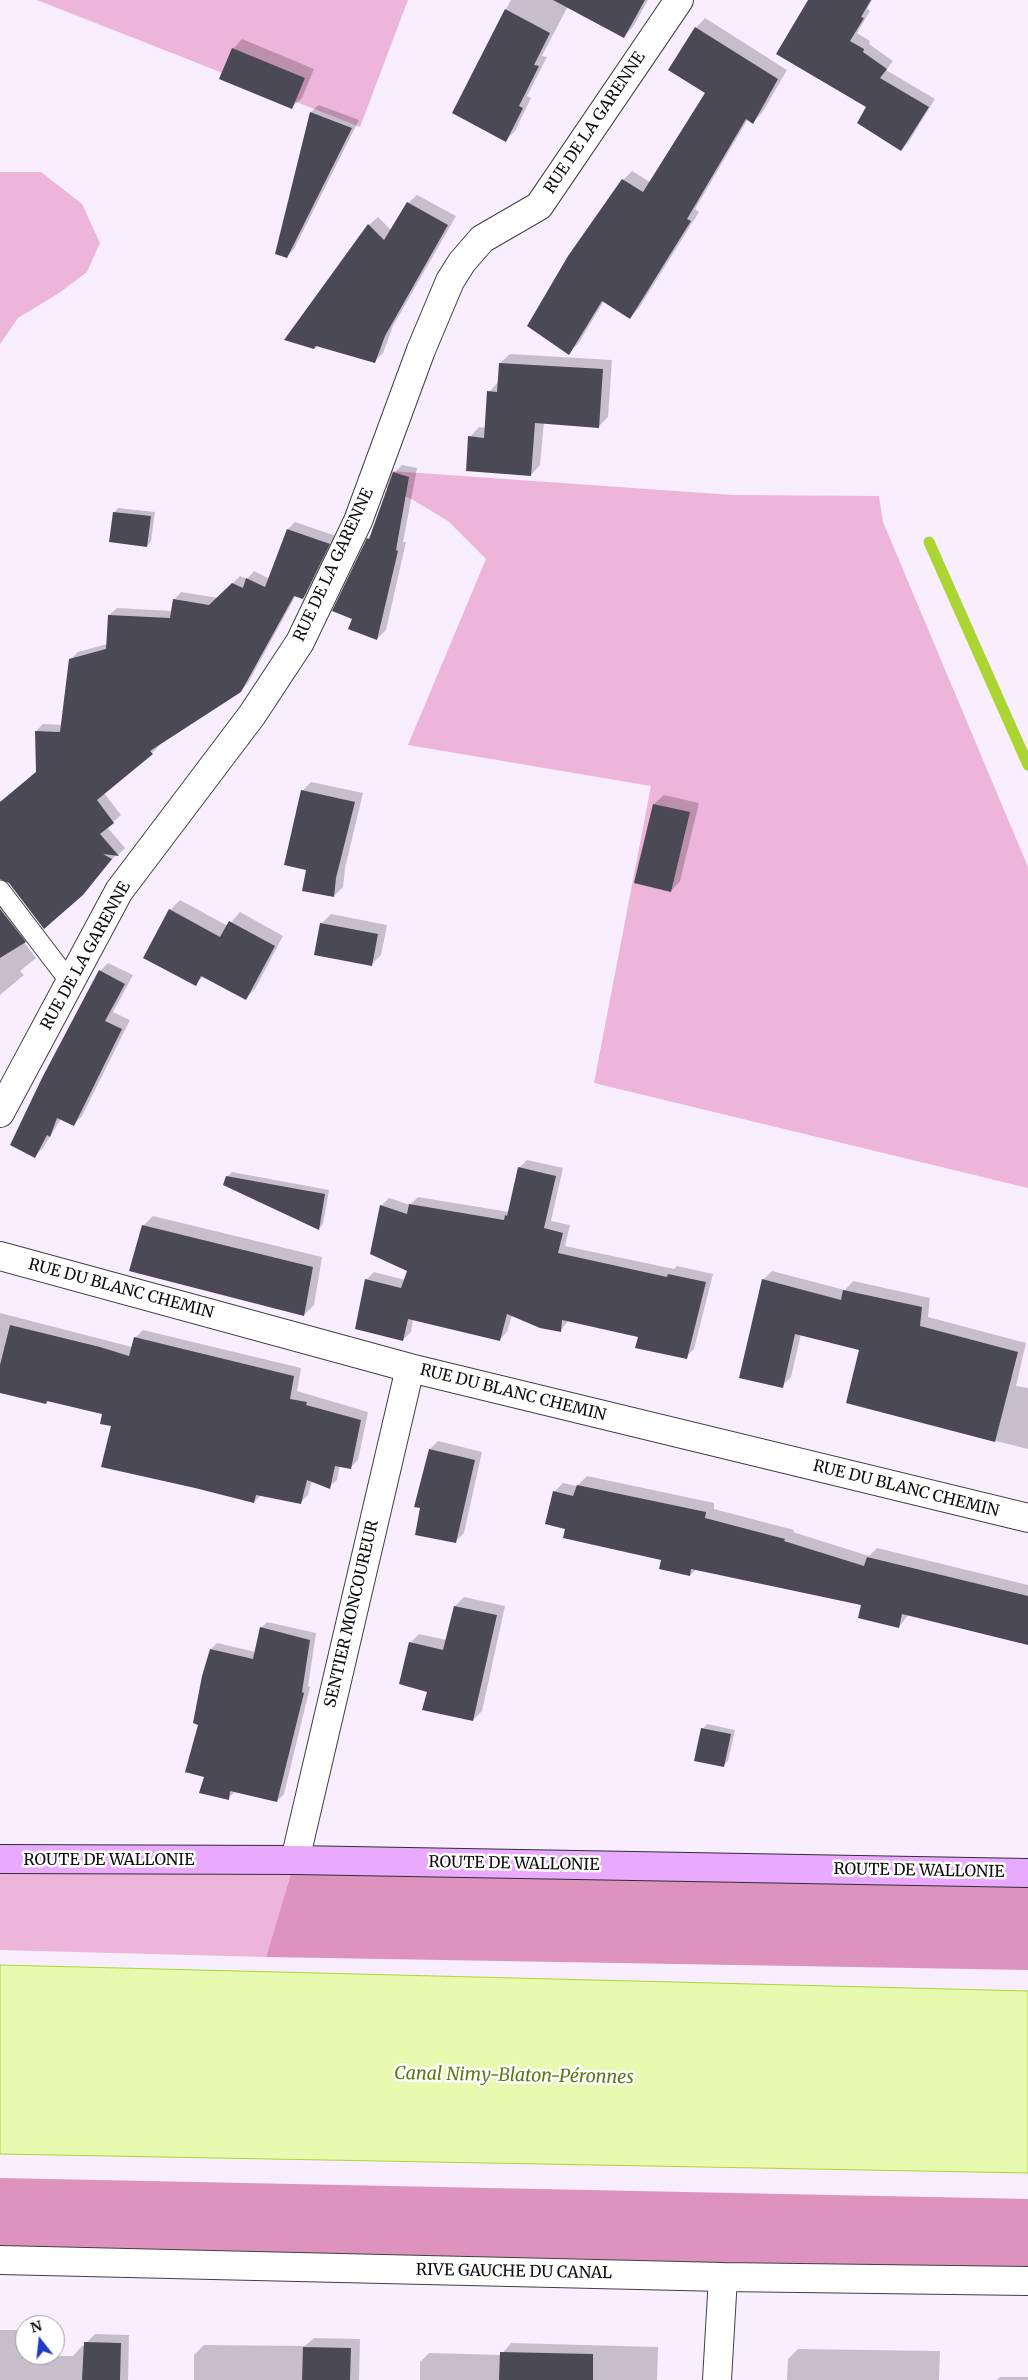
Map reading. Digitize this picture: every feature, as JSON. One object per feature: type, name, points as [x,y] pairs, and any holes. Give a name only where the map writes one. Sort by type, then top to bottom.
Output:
[{"type":"main road","name":"ROUTE DE WALLONIE","points":[[0,1859],[295,1860],[1028,1873]]},
{"type":"street","name":"RUE DE LA GARENNE","points":[[0,1113],[119,891],[252,715],[300,642],[358,521],[421,350],[450,281],[462,262],[482,239],[539,206],[679,0]]},
{"type":"street","name":"RUE DU BLANC CHEMIN","points":[[0,1256],[410,1368],[1028,1518]]},
{"type":"street","name":"SENTIER MONCOUREUR","points":[[295,1860],[410,1368]]},
{"type":"street","name":"RIVE GAUCHE DU CANAL","points":[[0,2260],[723,2277],[1028,2281]]},
{"type":"street","points":[[717,2380],[723,2277]]},
{"type":"lane","points":[[0,890],[70,982]]},
{"type":"shaded area","points":[[37,0],[408,0],[360,127]]},
{"type":"shaded area","points":[[0,172],[41,172],[82,204],[100,243],[87,272],[59,293],[18,318],[0,344]]},
{"type":"shaded area","points":[[377,470],[733,495],[879,496],[883,522],[1028,867],[1028,1188],[594,1083],[651,786],[408,745],[486,559],[448,521],[413,500],[373,482]]},
{"type":"shaded area","points":[[0,1859],[295,1860],[266,1957],[0,1950]]},
{"type":"shaded area","points":[[295,1860],[1028,1873],[1028,1970],[266,1957]]},
{"type":"shaded area","points":[[0,2178],[1028,2199],[1028,2281],[0,2260]]},
{"type":"water","name":"Canal Nimy-Blaton-Péronnes","points":[[0,1965],[1028,1991],[1028,2173],[0,2154]]},
{"type":"building","points":[[553,0],[645,0],[624,38]]},
{"type":"building","points":[[808,0],[871,0],[861,17],[864,18],[850,41],[864,49],[863,52],[887,69],[880,78],[929,107],[901,151],[857,123],[866,107],[776,54]]},
{"type":"building","points":[[505,9],[550,33],[534,65],[539,66],[519,106],[523,108],[506,142],[452,113]]},
{"type":"building","points":[[695,27],[778,79],[753,124],[746,119],[687,219],[691,221],[630,319],[602,301],[569,355],[527,326],[568,256],[622,179],[643,192],[705,93],[668,70]]},
{"type":"building","points":[[232,48],[305,78],[292,109],[219,79]]},
{"type":"building","points":[[310,112],[352,128],[287,258],[275,254]]},
{"type":"building","points":[[407,202],[448,225],[385,336],[375,363],[316,346],[314,349],[284,340],[368,224],[384,240]]},
{"type":"building","points":[[499,363],[603,369],[599,428],[535,423],[531,476],[466,471],[468,436],[484,438],[487,391],[497,392]]},
{"type":"building","points":[[393,472],[409,477],[396,550],[398,551],[377,640],[348,629],[352,619],[332,611],[367,538],[369,539]]},
{"type":"building","points":[[113,512],[151,516],[147,547],[109,542]]},
{"type":"building","points":[[287,529],[330,544],[303,599],[294,596],[241,692],[150,751],[153,754],[97,800],[114,823],[100,834],[119,856],[103,854],[112,859],[83,895],[44,929],[9,883],[0,879],[0,802],[36,772],[35,731],[60,732],[69,659],[106,649],[108,615],[170,618],[173,599],[209,605],[232,583],[243,588],[246,578],[265,587]]},
{"type":"building","points":[[301,790],[355,802],[336,878],[334,897],[302,891],[306,870],[284,865]]},
{"type":"building","points":[[653,804],[690,812],[671,892],[634,883]]},
{"type":"building","points":[[0,909],[26,942],[0,958]]},
{"type":"building","points":[[169,909],[220,937],[229,921],[275,946],[246,1000],[201,976],[196,986],[143,958]]},
{"type":"building","points":[[320,923],[378,934],[372,966],[314,955]]},
{"type":"building","points":[[99,970],[125,984],[105,1021],[122,1029],[74,1126],[57,1118],[50,1137],[47,1135],[35,1158],[10,1145],[42,1078]]},
{"type":"building","points":[[518,1167],[556,1176],[544,1228],[563,1233],[558,1253],[667,1277],[668,1274],[706,1282],[687,1359],[635,1348],[638,1337],[562,1320],[561,1332],[540,1328],[507,1314],[500,1341],[408,1319],[403,1341],[355,1329],[365,1279],[401,1288],[407,1271],[370,1254],[380,1205],[407,1214],[409,1204],[504,1220],[505,1215],[507,1216]]},
{"type":"building","points":[[226,1176],[325,1194],[319,1230],[223,1185]]},
{"type":"building","points":[[142,1225],[313,1267],[304,1316],[129,1271]]},
{"type":"building","points":[[762,1279],[841,1300],[843,1290],[922,1307],[920,1326],[1018,1352],[995,1442],[846,1403],[859,1350],[795,1334],[783,1388],[739,1378]]},
{"type":"building","points":[[10,1325],[129,1356],[134,1337],[294,1376],[290,1399],[307,1402],[306,1405],[361,1420],[351,1469],[335,1466],[330,1489],[307,1480],[301,1504],[256,1495],[254,1503],[101,1467],[111,1426],[100,1424],[102,1414],[47,1401],[46,1404],[0,1393],[0,1365]]},
{"type":"building","points":[[429,1449],[475,1460],[456,1543],[415,1535],[420,1508],[414,1507]]},
{"type":"building","points":[[577,1485],[706,1512],[705,1518],[785,1539],[784,1541],[864,1566],[867,1557],[1028,1596],[1028,1645],[902,1614],[899,1628],[858,1618],[861,1605],[691,1569],[690,1576],[659,1569],[661,1560],[563,1538],[565,1529],[545,1524],[553,1491],[573,1496]]},
{"type":"building","points":[[454,1606],[497,1615],[473,1721],[422,1710],[427,1692],[399,1684],[409,1642],[443,1650]]},
{"type":"building","points":[[260,1627],[310,1640],[302,1692],[304,1693],[277,1802],[230,1791],[229,1800],[199,1793],[204,1777],[185,1772],[198,1725],[193,1723],[202,1676],[210,1649],[253,1659]]},
{"type":"building","points":[[701,1728],[731,1734],[724,1767],[694,1761]]},
{"type":"building","points":[[84,2342],[121,2343],[120,2380],[82,2380]]},
{"type":"building","points":[[303,2347],[351,2348],[350,2380],[302,2380]]},
{"type":"building","points":[[500,2352],[593,2354],[593,2380],[499,2380]]},
{"type":"waterway","points":[[929,542],[1028,765]]}]
